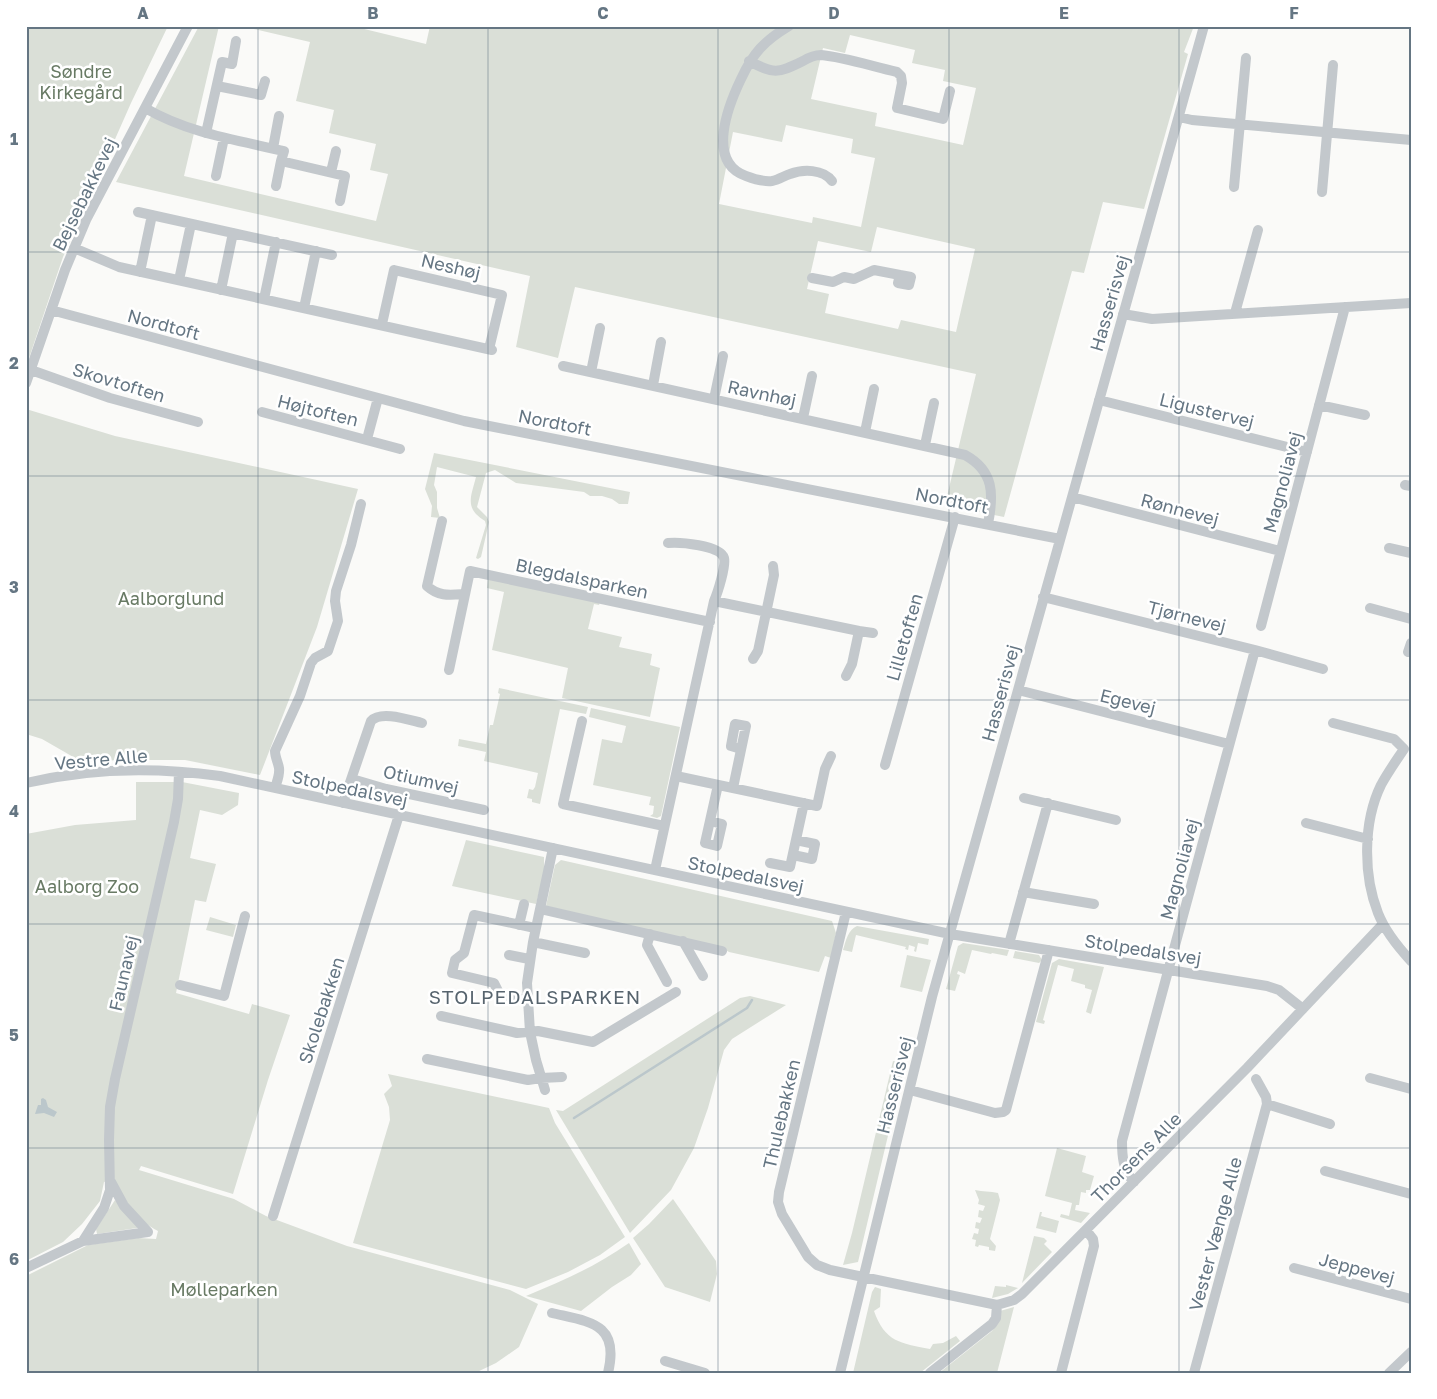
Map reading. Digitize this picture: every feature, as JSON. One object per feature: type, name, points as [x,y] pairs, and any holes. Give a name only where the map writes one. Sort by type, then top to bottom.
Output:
[{"type":"street","name":"Bejsebakkevej","points":[[26,383],[51,310],[86,220],[188,26]]},
{"type":"street","points":[[789,26],[767,40],[749,61],[733,96],[723,136],[723,150],[730,166],[740,174],[762,181],[772,181],[791,174],[812,171],[829,177],[832,181]]},
{"type":"street","name":"Hasserisvej","points":[[840,1373],[950,934],[1204,26]]},
{"type":"street","points":[[206,133],[222,62],[232,64],[236,41]]},
{"type":"street","points":[[749,61],[765,69],[782,71],[807,58],[822,56],[897,72],[901,76],[902,83],[897,108],[944,119],[950,91]]},
{"type":"street","points":[[1234,187],[1246,58]]},
{"type":"street","points":[[1322,192],[1333,65]]},
{"type":"street","points":[[217,86],[261,95],[265,80]]},
{"type":"street","points":[[145,108],[172,122],[206,133],[284,151],[276,186]]},
{"type":"street","points":[[273,148],[279,116]]},
{"type":"street","points":[[1179,117],[1411,140]]},
{"type":"street","points":[[216,176],[224,138]]},
{"type":"street","points":[[332,172],[336,151]]},
{"type":"street","points":[[281,162],[345,176],[340,201]]},
{"type":"street","points":[[138,212],[332,255]]},
{"type":"street","points":[[140,272],[152,215]]},
{"type":"street","points":[[179,280],[191,224]]},
{"type":"street","points":[[1235,313],[1258,230]]},
{"type":"street","points":[[220,290],[233,233]]},
{"type":"street","points":[[264,299],[276,242]]},
{"type":"street","name":"Neshøj","points":[[74,248],[110,264],[140,272],[382,324],[491,350],[502,295],[394,270],[382,324]]},
{"type":"street","points":[[304,308],[316,251]]},
{"type":"street","points":[[812,278],[833,282],[844,277],[854,278],[874,270],[900,275]]},
{"type":"street","points":[[1123,314],[1152,319],[1411,303]]},
{"type":"street","name":"Magnoliavej","points":[[1261,626],[1345,307]]},
{"type":"street","name":"Nordtoft","points":[[51,310],[464,421],[1060,539]]},
{"type":"street","points":[[591,372],[600,328]]},
{"type":"street","points":[[653,385],[661,342]]},
{"type":"street","name":"Ravnhøj","points":[[714,399],[723,356]]},
{"type":"street","name":"Ravnhøj","points":[[564,366],[965,455],[980,466],[988,478],[992,492],[992,505],[988,524]]},
{"type":"street","name":"Skovtoften","points":[[31,370],[110,398],[198,422]]},
{"type":"street","name":"Ravnhøj","points":[[803,418],[812,376]]},
{"type":"street","points":[[865,432],[874,389]]},
{"type":"street","name":"Højtoften","points":[[367,439],[378,398]]},
{"type":"street","name":"Ligustervej","points":[[1099,400],[1307,452]]},
{"type":"street","points":[[926,445],[934,403]]},
{"type":"street","points":[[1319,405],[1365,414]]},
{"type":"street","name":"Højtoften","points":[[262,412],[400,449]]},
{"type":"street","name":"Rønnevej","points":[[1072,497],[1280,551]]},
{"type":"street","points":[[275,788],[279,776],[279,766],[275,757],[275,751],[300,696],[311,663],[315,658],[328,651],[338,621],[335,601],[336,590],[351,545],[361,504]]},
{"type":"street","name":"Lilletoften","points":[[885,765],[955,517]]},
{"type":"street","points":[[442,521],[427,586],[433,592],[443,595],[466,594]]},
{"type":"street","points":[[655,870],[724,558],[720,552],[714,550],[680,542],[668,543]]},
{"type":"street","points":[[1389,548],[1411,553]]},
{"type":"street","points":[[753,659],[758,651],[774,575],[773,566]]},
{"type":"street","name":"Blegdalsparken","points":[[449,670],[470,571],[710,622]]},
{"type":"street","name":"Tjørnevej","points":[[1043,597],[1323,669]]},
{"type":"street","points":[[714,601],[859,632],[873,633]]},
{"type":"street","points":[[1370,608],[1411,619]]},
{"type":"street","points":[[846,676],[852,664],[859,632]]},
{"type":"street","name":"Magnoliavej","points":[[1134,1182],[1125,1169],[1122,1156],[1122,1141],[1254,650]]},
{"type":"street","name":"Egevej","points":[[1018,690],[1229,744]]},
{"type":"street","points":[[343,803],[371,721],[375,716],[382,715],[422,723]]},
{"type":"street","points":[[582,721],[563,804],[664,826]]},
{"type":"street","points":[[1334,723],[1394,739],[1404,749],[1380,786],[1372,813],[1368,839],[1368,866],[1372,890],[1383,924],[1399,948],[1411,961]]},
{"type":"street","points":[[733,788],[741,748]]},
{"type":"street","points":[[676,776],[817,806],[825,769],[831,756]]},
{"type":"street","name":"Vestre Alle","points":[[26,783],[117,771],[179,772]]},
{"type":"street","name":"Stolpedalsvej","points":[[179,772],[220,776],[950,934],[1267,986],[1279,990],[1302,1009]]},
{"type":"street","name":"Faunavej","points":[[83,1241],[104,1208],[111,1182],[110,1107],[174,822],[178,799],[179,772]]},
{"type":"street","name":"Otiumvej","points":[[352,779],[386,789],[484,810]]},
{"type":"street","points":[[710,821],[718,785]]},
{"type":"street","points":[[1024,798],[1116,820]]},
{"type":"street","points":[[770,863],[790,867],[804,803]]},
{"type":"street","points":[[1009,944],[1048,803]]},
{"type":"street","name":"Skolebakken","points":[[273,1216],[399,815]]},
{"type":"street","points":[[1306,823],[1368,839]]},
{"type":"street","points":[[793,855],[812,859],[815,844],[796,840]]},
{"type":"street","points":[[545,1090],[540,1078],[530,1032],[528,1000],[529,959],[553,848]]},
{"type":"street","points":[[1023,892],[1094,904]]},
{"type":"street","points":[[519,925],[524,904]]},
{"type":"street","points":[[540,908],[722,951]]},
{"type":"street","name":"Thulebakken","points":[[846,912],[778,1202],[782,1214],[812,1262],[830,1270],[865,1277]]},
{"type":"street","points":[[528,1000],[500,995],[494,984],[452,973],[455,960],[464,953],[474,915],[536,928]]},
{"type":"street","points":[[180,985],[224,996],[245,916]]},
{"type":"street","name":"Thorsens Alle","points":[[997,1305],[1014,1300],[1022,1294],[1247,1068],[1383,924]]},
{"type":"street","points":[[650,934],[647,945],[667,982]]},
{"type":"street","points":[[683,941],[703,976]]},
{"type":"street","points":[[532,942],[585,953]]},
{"type":"street","points":[[910,1090],[995,1113],[1006,1110],[1049,950]]},
{"type":"street","points":[[509,955],[529,959]]},
{"type":"street","points":[[441,1016],[517,1033],[538,1031],[593,1042],[676,992]]},
{"type":"street","points":[[427,1059],[528,1080],[562,1077]]},
{"type":"street","points":[[1370,1078],[1411,1089]]},
{"type":"street","points":[[1256,1079],[1266,1097],[1267,1104],[1330,1124]]},
{"type":"street","name":"Vester Vænge Alle","points":[[1194,1373],[1267,1104]]},
{"type":"street","points":[[1325,1171],[1411,1194]]},
{"type":"street","name":"Faunavej","points":[[83,1241],[148,1232],[124,1206],[111,1182]]},
{"type":"street","points":[[1061,1373],[1094,1246],[1093,1239],[1086,1230]]},
{"type":"street","points":[[26,1268],[83,1241]]},
{"type":"street","name":"Jeppevej","points":[[1294,1268],[1411,1299]]},
{"type":"street","points":[[865,1277],[997,1305],[996,1318],[992,1324],[930,1373]]},
{"type":"street","points":[[552,1313],[592,1323],[603,1330],[612,1349],[608,1373]]},
{"type":"street","points":[[1389,1373],[1411,1352]]},
{"type":"street","points":[[665,1361],[704,1373]]},
{"type":"green space","name":"Søndre Kirkegård","points":[[26,26],[168,26],[131,103],[63,257],[26,367]]},
{"type":"green space","points":[[199,26],[219,26],[184,176],[376,221],[388,174],[370,170],[376,144],[329,133],[334,110],[296,101],[310,42],[241,26],[352,26],[426,44],[430,26],[1194,26],[1184,52],[1188,54],[1144,209],[1103,202],[1084,273],[1072,271],[1004,517],[945,505],[976,374],[575,287],[558,358],[516,347],[530,276],[116,182]],"holes":[[[850,35],[915,50],[912,63],[945,70],[943,81],[976,88],[963,145],[875,126],[877,113],[811,99],[823,48],[845,53]],[[786,125],[853,139],[851,153],[875,158],[861,227],[813,217],[812,223],[719,204],[733,132],[782,142]],[[877,227],[975,249],[956,332],[901,320],[898,329],[825,313],[829,294],[807,289],[818,241],[871,252]]]},
{"type":"green space","name":"Aalborglund","points":[[26,409],[115,436],[358,489],[317,627],[260,775],[185,760],[82,762],[42,739],[26,734]]},
{"type":"green space","points":[[434,453],[630,492],[628,504],[619,504],[612,499],[602,496],[590,496],[584,492],[516,483],[495,470],[486,473],[477,507],[487,517],[489,522],[481,557],[478,559],[476,558],[486,525],[485,521],[478,516],[472,507],[471,496],[476,477],[437,467],[434,485],[437,492],[437,508],[440,518],[431,517],[432,506],[425,489]]},
{"type":"green space","points":[[488,579],[600,602],[599,605],[594,604],[588,629],[622,637],[619,647],[652,654],[650,665],[660,668],[650,717],[562,698],[568,668],[492,650],[504,592],[487,588]]},
{"type":"green space","points":[[499,688],[588,707],[586,714],[560,709],[540,804],[532,802],[532,799],[527,798],[529,789],[533,790],[535,787],[538,773],[484,761],[486,752],[458,746],[459,739],[486,744],[490,725],[493,725],[500,694],[498,693]]},
{"type":"green space","points":[[591,708],[680,727],[661,816],[657,818],[650,816],[653,814],[654,806],[649,805],[651,797],[593,785],[602,739],[622,743],[626,726],[589,717]]},
{"type":"green space","points":[[136,782],[182,782],[239,793],[238,805],[222,815],[200,810],[190,858],[216,864],[206,902],[195,900],[176,993],[249,1014],[252,1004],[290,1015],[233,1194],[141,1166],[139,1170],[234,1199],[266,1216],[347,1246],[510,1290],[538,1304],[519,1347],[496,1363],[475,1373],[26,1373],[26,1276],[88,1245],[138,1238],[156,1239],[158,1231],[132,1209],[114,1179],[104,1182],[100,1201],[82,1224],[63,1242],[26,1261],[26,834],[75,825],[136,820]]},
{"type":"green space","points":[[466,840],[544,857],[544,873],[536,904],[452,886]]},
{"type":"green space","points":[[561,860],[832,921],[836,933],[831,958],[825,956],[819,972],[729,952],[721,947],[546,906],[555,865]]},
{"type":"green space","points":[[210,917],[236,925],[233,937],[206,930]]},
{"type":"green space","points":[[857,926],[929,939],[928,945],[918,943],[916,952],[914,951],[915,947],[909,945],[908,950],[905,949],[906,947],[856,935],[852,952],[843,950],[849,933]]},
{"type":"green space","points":[[963,943],[1009,950],[1007,956],[972,950],[965,974],[958,971],[957,974],[960,975],[955,991],[946,989],[958,946]]},
{"type":"green space","points":[[1015,951],[1039,955],[1042,960],[1039,963],[1013,958]]},
{"type":"green space","points":[[907,955],[931,960],[922,992],[900,987]]},
{"type":"green space","points":[[1059,959],[1104,967],[1091,1014],[1086,1012],[1092,990],[1085,988],[1085,985],[1071,981],[1074,969],[1058,965],[1043,1020],[1045,1021],[1044,1024],[1036,1022],[1052,963]]},
{"type":"green space","points":[[750,996],[786,1005],[732,1039],[724,1050],[708,1108],[694,1148],[671,1190],[630,1233],[556,1110],[563,1111],[740,998]]},
{"type":"green space","points":[[893,1061],[905,1064],[858,1262],[843,1265],[852,1233]]},
{"type":"green space","points":[[388,1074],[549,1108],[555,1123],[625,1237],[600,1255],[568,1272],[526,1289],[353,1243],[390,1120],[389,1107],[384,1094],[392,1086]]},
{"type":"green space","points":[[1057,1148],[1086,1156],[1082,1172],[1094,1176],[1090,1190],[1086,1190],[1086,1193],[1081,1192],[1079,1205],[1076,1205],[1075,1210],[1090,1213],[1081,1223],[1060,1217],[1061,1214],[1069,1216],[1072,1203],[1045,1196]]},
{"type":"green space","points":[[975,1190],[998,1193],[1000,1200],[990,1239],[996,1246],[995,1251],[989,1250],[989,1247],[975,1246],[976,1240],[972,1239],[974,1233],[978,1234],[979,1229],[975,1228],[976,1222],[980,1223],[982,1218],[978,1217],[979,1210],[983,1211],[985,1206],[978,1204],[979,1200]]},
{"type":"green space","points":[[673,1199],[716,1261],[717,1274],[710,1302],[665,1287],[633,1238]]},
{"type":"green space","points":[[115,1200],[137,1228],[97,1234],[96,1229]]},
{"type":"green space","points":[[1040,1212],[1042,1212],[1041,1216],[1059,1221],[1056,1233],[1036,1228]]},
{"type":"green space","points":[[1034,1236],[1044,1238],[1047,1241],[1044,1244],[1052,1252],[1022,1283]]},
{"type":"green space","points":[[629,1243],[641,1264],[631,1275],[581,1311],[526,1296],[566,1279]]},
{"type":"green space","points":[[1006,1285],[1018,1288],[1008,1294],[992,1298],[995,1286],[1006,1287]]},
{"type":"green space","points":[[875,1287],[881,1289],[880,1307],[874,1311],[883,1329],[895,1339],[902,1343],[930,1349],[933,1344],[943,1343],[956,1336],[960,1341],[920,1373],[853,1373],[872,1292]]},
{"type":"green space","points":[[1014,1307],[997,1373],[939,1373],[992,1331],[1000,1311]]},
{"type":"shaded area","points":[[43,1098],[46,1100],[48,1107],[57,1112],[54,1117],[44,1113],[35,1114]]},
{"type":"waterway","points":[[574,1118],[747,1008],[752,1000]]},
{"type":"district","name":"STOLPEDALSPARKEN","points":[[535,996]]},
{"type":"park label","name":"Aalborg Zoo","points":[[87,886]]},
{"type":"park label","name":"Mølleparken","points":[[224,1289]]}]
